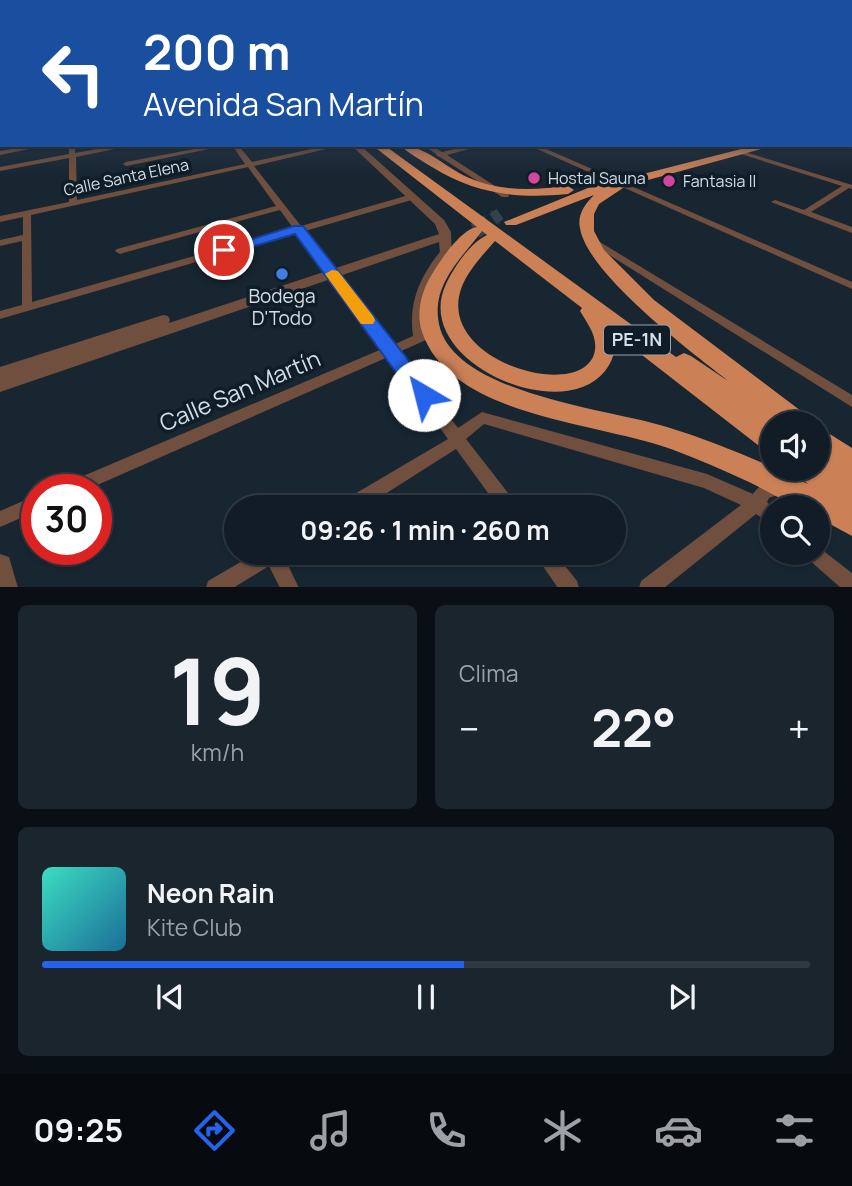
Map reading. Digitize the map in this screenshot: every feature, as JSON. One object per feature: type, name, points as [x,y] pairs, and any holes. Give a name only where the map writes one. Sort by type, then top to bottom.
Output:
[{"type":"highway","name":"PE-1N","points":[[380,147],[760,432]]},
{"type":"highway","name":"PE-1N","points":[[389,147],[760,415]]},
{"type":"highway","points":[[568,190],[505,218],[616,182],[747,149]]},
{"type":"highway","points":[[426,152],[468,184],[505,195],[568,190],[616,182]]},
{"type":"highway","points":[[616,182],[590,207],[586,221],[590,239],[605,263],[664,317],[784,411]]},
{"type":"highway","points":[[573,292],[600,326],[607,342],[603,360],[594,370],[570,381],[553,383],[514,375],[488,362],[459,335],[449,304],[482,235],[445,243],[427,306],[425,335],[457,366],[503,393],[662,436],[760,469]]},
{"type":"highway","points":[[830,446],[852,462]]},
{"type":"highway","points":[[830,466],[852,482]]},
{"type":"highway","points":[[803,481],[852,522]]},
{"type":"highway","points":[[805,481],[852,502]]},
{"type":"street","points":[[0,153],[34,147]]},
{"type":"street","points":[[72,147],[73,203]]},
{"type":"street","points":[[0,169],[120,147]]},
{"type":"street","points":[[126,164],[215,147]]},
{"type":"street","points":[[236,147],[499,495]]},
{"type":"street","name":"Calle Santa Elena","points":[[0,219],[331,147]]},
{"type":"street","points":[[0,374],[329,270],[445,243],[412,197],[357,147]]},
{"type":"street","points":[[426,152],[441,155],[473,147]]},
{"type":"street","points":[[536,147],[852,285]]},
{"type":"street","points":[[747,149],[850,186]]},
{"type":"street","points":[[426,152],[441,155],[505,195]]},
{"type":"street","points":[[805,213],[850,186]]},
{"type":"street","points":[[0,314],[412,197]]},
{"type":"street","points":[[775,202],[852,230]]},
{"type":"street","points":[[120,251],[281,207]]},
{"type":"street","points":[[27,213],[27,307]]},
{"type":"street","points":[[0,243],[27,236]]},
{"type":"street","points":[[590,239],[852,401]]},
{"type":"street","points":[[0,385],[329,270]]},
{"type":"street","name":"Calle San Martín","points":[[105,474],[425,335]]},
{"type":"street","points":[[368,495],[458,440],[463,432],[482,418],[706,481],[759,500]]},
{"type":"street","points":[[741,465],[757,482],[759,500]]},
{"type":"street","points":[[648,587],[773,488],[795,481]]},
{"type":"street","points":[[0,519],[21,510]]},
{"type":"street","points":[[215,587],[252,565]]},
{"type":"street","points":[[278,565],[290,587]]},
{"type":"street","points":[[553,565],[570,587]]},
{"type":"street","points":[[828,565],[852,585]]},
{"type":"street","points":[[0,566],[6,587]]},
{"type":"tunnel","points":[[493,219],[500,214]]},
{"type":"tunnel","points":[[475,231],[493,219]]},
{"type":"slow traffic","points":[[332,274],[367,320]]},
{"type":"place","name":"Hostal Sauna","points":[[534,178]]},
{"type":"place","name":"Fantasia II","points":[[669,181]]},
{"type":"place","name":"Bodega D'Todo","points":[[282,274]]},
{"type":"route","points":[[224,250],[298,229],[424,395]]}]
